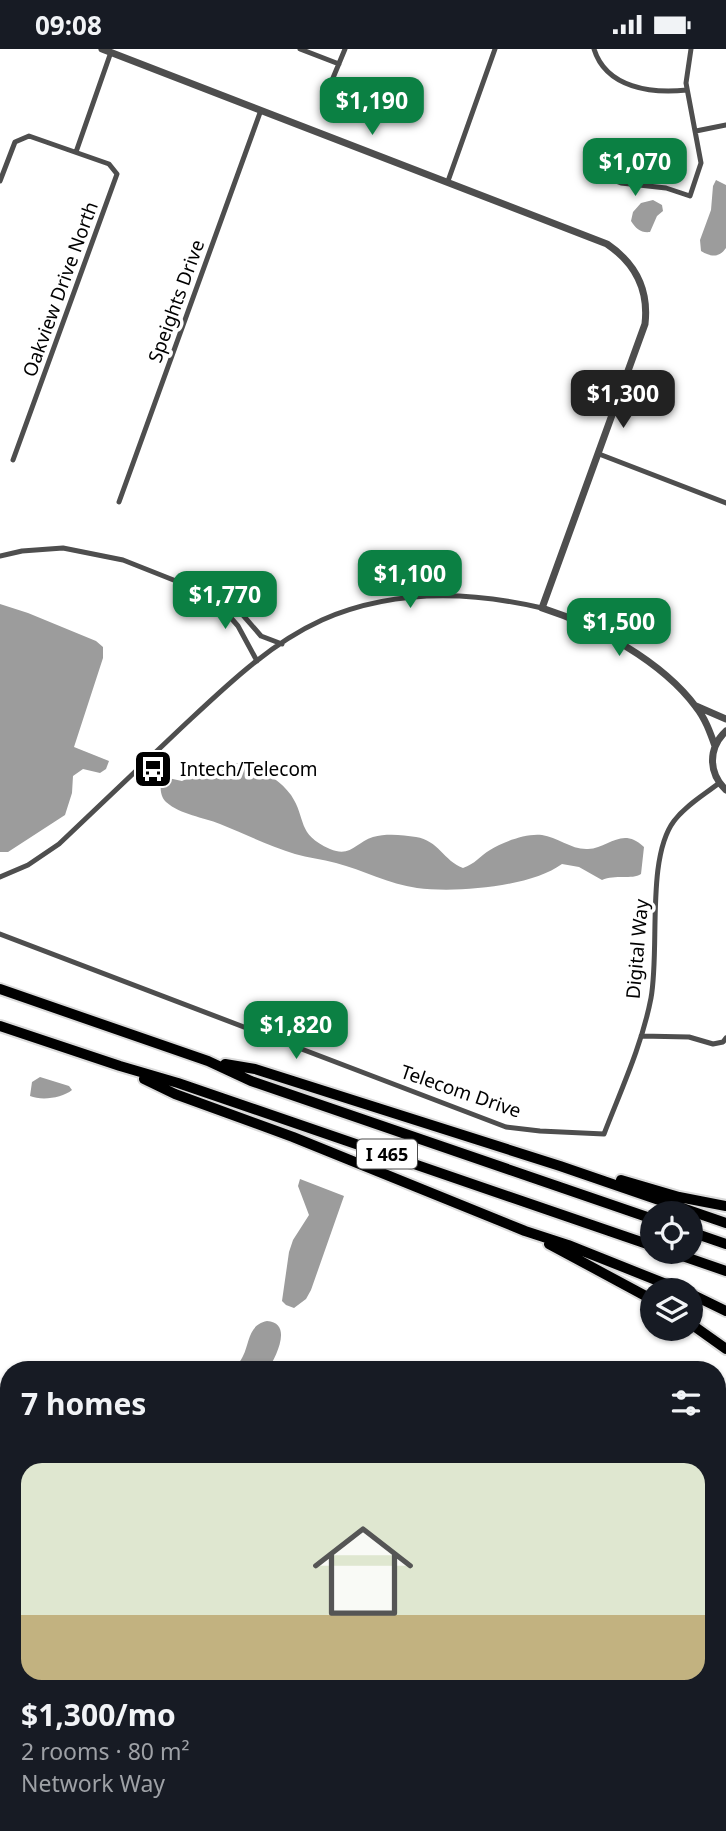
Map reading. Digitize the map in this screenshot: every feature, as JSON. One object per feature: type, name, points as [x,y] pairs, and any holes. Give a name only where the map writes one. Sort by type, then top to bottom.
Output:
[{"type":"highway","name":"I 465","points":[[0,989],[208,1061],[251,1081],[640,1215]]},
{"type":"highway","name":"I 465","points":[[0,1026],[178,1083],[640,1242]]},
{"type":"highway","points":[[208,1061],[255,1069],[560,1166],[726,1223]]},
{"type":"highway","points":[[120,1066],[175,1094],[651,1278]]},
{"type":"highway","points":[[560,1166],[726,1206]]},
{"type":"highway","points":[[525,1231],[640,1293]]},
{"type":"highway","points":[[703,1236],[726,1244]]},
{"type":"highway","points":[[703,1263],[726,1271]]},
{"type":"highway","points":[[703,1300],[726,1311]]},
{"type":"highway","points":[[703,1333],[726,1349]]},
{"type":"street","points":[[102,49],[607,244],[624,257],[636,272],[646,302],[645,321],[542,608]]},
{"type":"street","points":[[300,49],[339,64]]},
{"type":"street","points":[[323,102],[345,49]]},
{"type":"street","points":[[448,181],[495,49]]},
{"type":"street","points":[[594,49],[600,64],[618,79],[652,91],[687,90]]},
{"type":"street","points":[[589,171],[621,183],[666,188],[690,196],[701,163],[687,90],[686,72],[691,49]]},
{"type":"street","points":[[76,152],[111,52]]},
{"type":"street","name":"Speights Drive","points":[[119,502],[261,110]]},
{"type":"street","points":[[696,131],[726,125]]},
{"type":"street","name":"Oakview Drive North","points":[[0,180],[13,145],[20,138],[33,137],[112,166],[117,178],[13,460]]},
{"type":"street","points":[[599,454],[726,503]]},
{"type":"street","points":[[0,556],[44,549],[80,550],[123,560],[234,606],[261,636],[282,644]]},
{"type":"street","points":[[210,594],[238,626],[257,660]]},
{"type":"street","points":[[0,877],[28,865],[59,844],[229,683],[257,660],[316,624],[340,614],[410,597],[469,595],[502,599],[542,608],[591,627],[629,648],[663,674],[696,706],[715,746]]},
{"type":"street","points":[[696,706],[726,719]]},
{"type":"street","points":[[726,731],[715,746],[712,764],[719,783],[726,790]]},
{"type":"street","name":"Digital Way","points":[[604,1134],[641,1036],[651,997],[658,865],[662,843],[677,818],[719,783]]},
{"type":"street","name":"Telecom Drive","points":[[0,934],[506,1127],[604,1134]]},
{"type":"street","points":[[641,1036],[688,1037],[713,1044],[723,1042],[726,1038]]},
{"type":"shaded area","points":[[716,180],[726,185],[726,248],[721,254],[715,255],[701,251],[700,240],[711,210]]},
{"type":"shaded area","points":[[653,200],[662,205],[663,211],[657,216],[650,232],[641,231],[631,221],[633,212],[641,203]]},
{"type":"shaded area","points":[[0,604],[96,641],[103,647],[103,658],[74,747],[109,761],[106,769],[100,773],[83,769],[73,776],[72,793],[65,815],[8,852],[0,852]]},
{"type":"shaded area","points":[[237,763],[260,771],[280,783],[291,795],[312,838],[337,851],[343,852],[378,836],[411,836],[430,842],[463,868],[495,847],[529,835],[548,836],[576,848],[588,849],[629,838],[644,847],[641,874],[602,880],[579,867],[562,864],[532,878],[492,887],[452,890],[417,888],[336,863],[285,851],[178,810],[163,798],[161,783],[168,778],[182,781],[214,766]]},
{"type":"shaded area","points":[[40,1077],[69,1086],[72,1090],[52,1098],[30,1096],[32,1082]]},
{"type":"shaded area","points":[[300,1179],[344,1196],[311,1290],[306,1299],[294,1308],[282,1301],[289,1252],[293,1240],[309,1215],[298,1186]]},
{"type":"shaded area","points":[[261,1323],[275,1323],[280,1328],[280,1342],[272,1361],[240,1361],[253,1330]]},
{"type":"place","name":"Intech/Telecom","points":[[153,769]]}]
